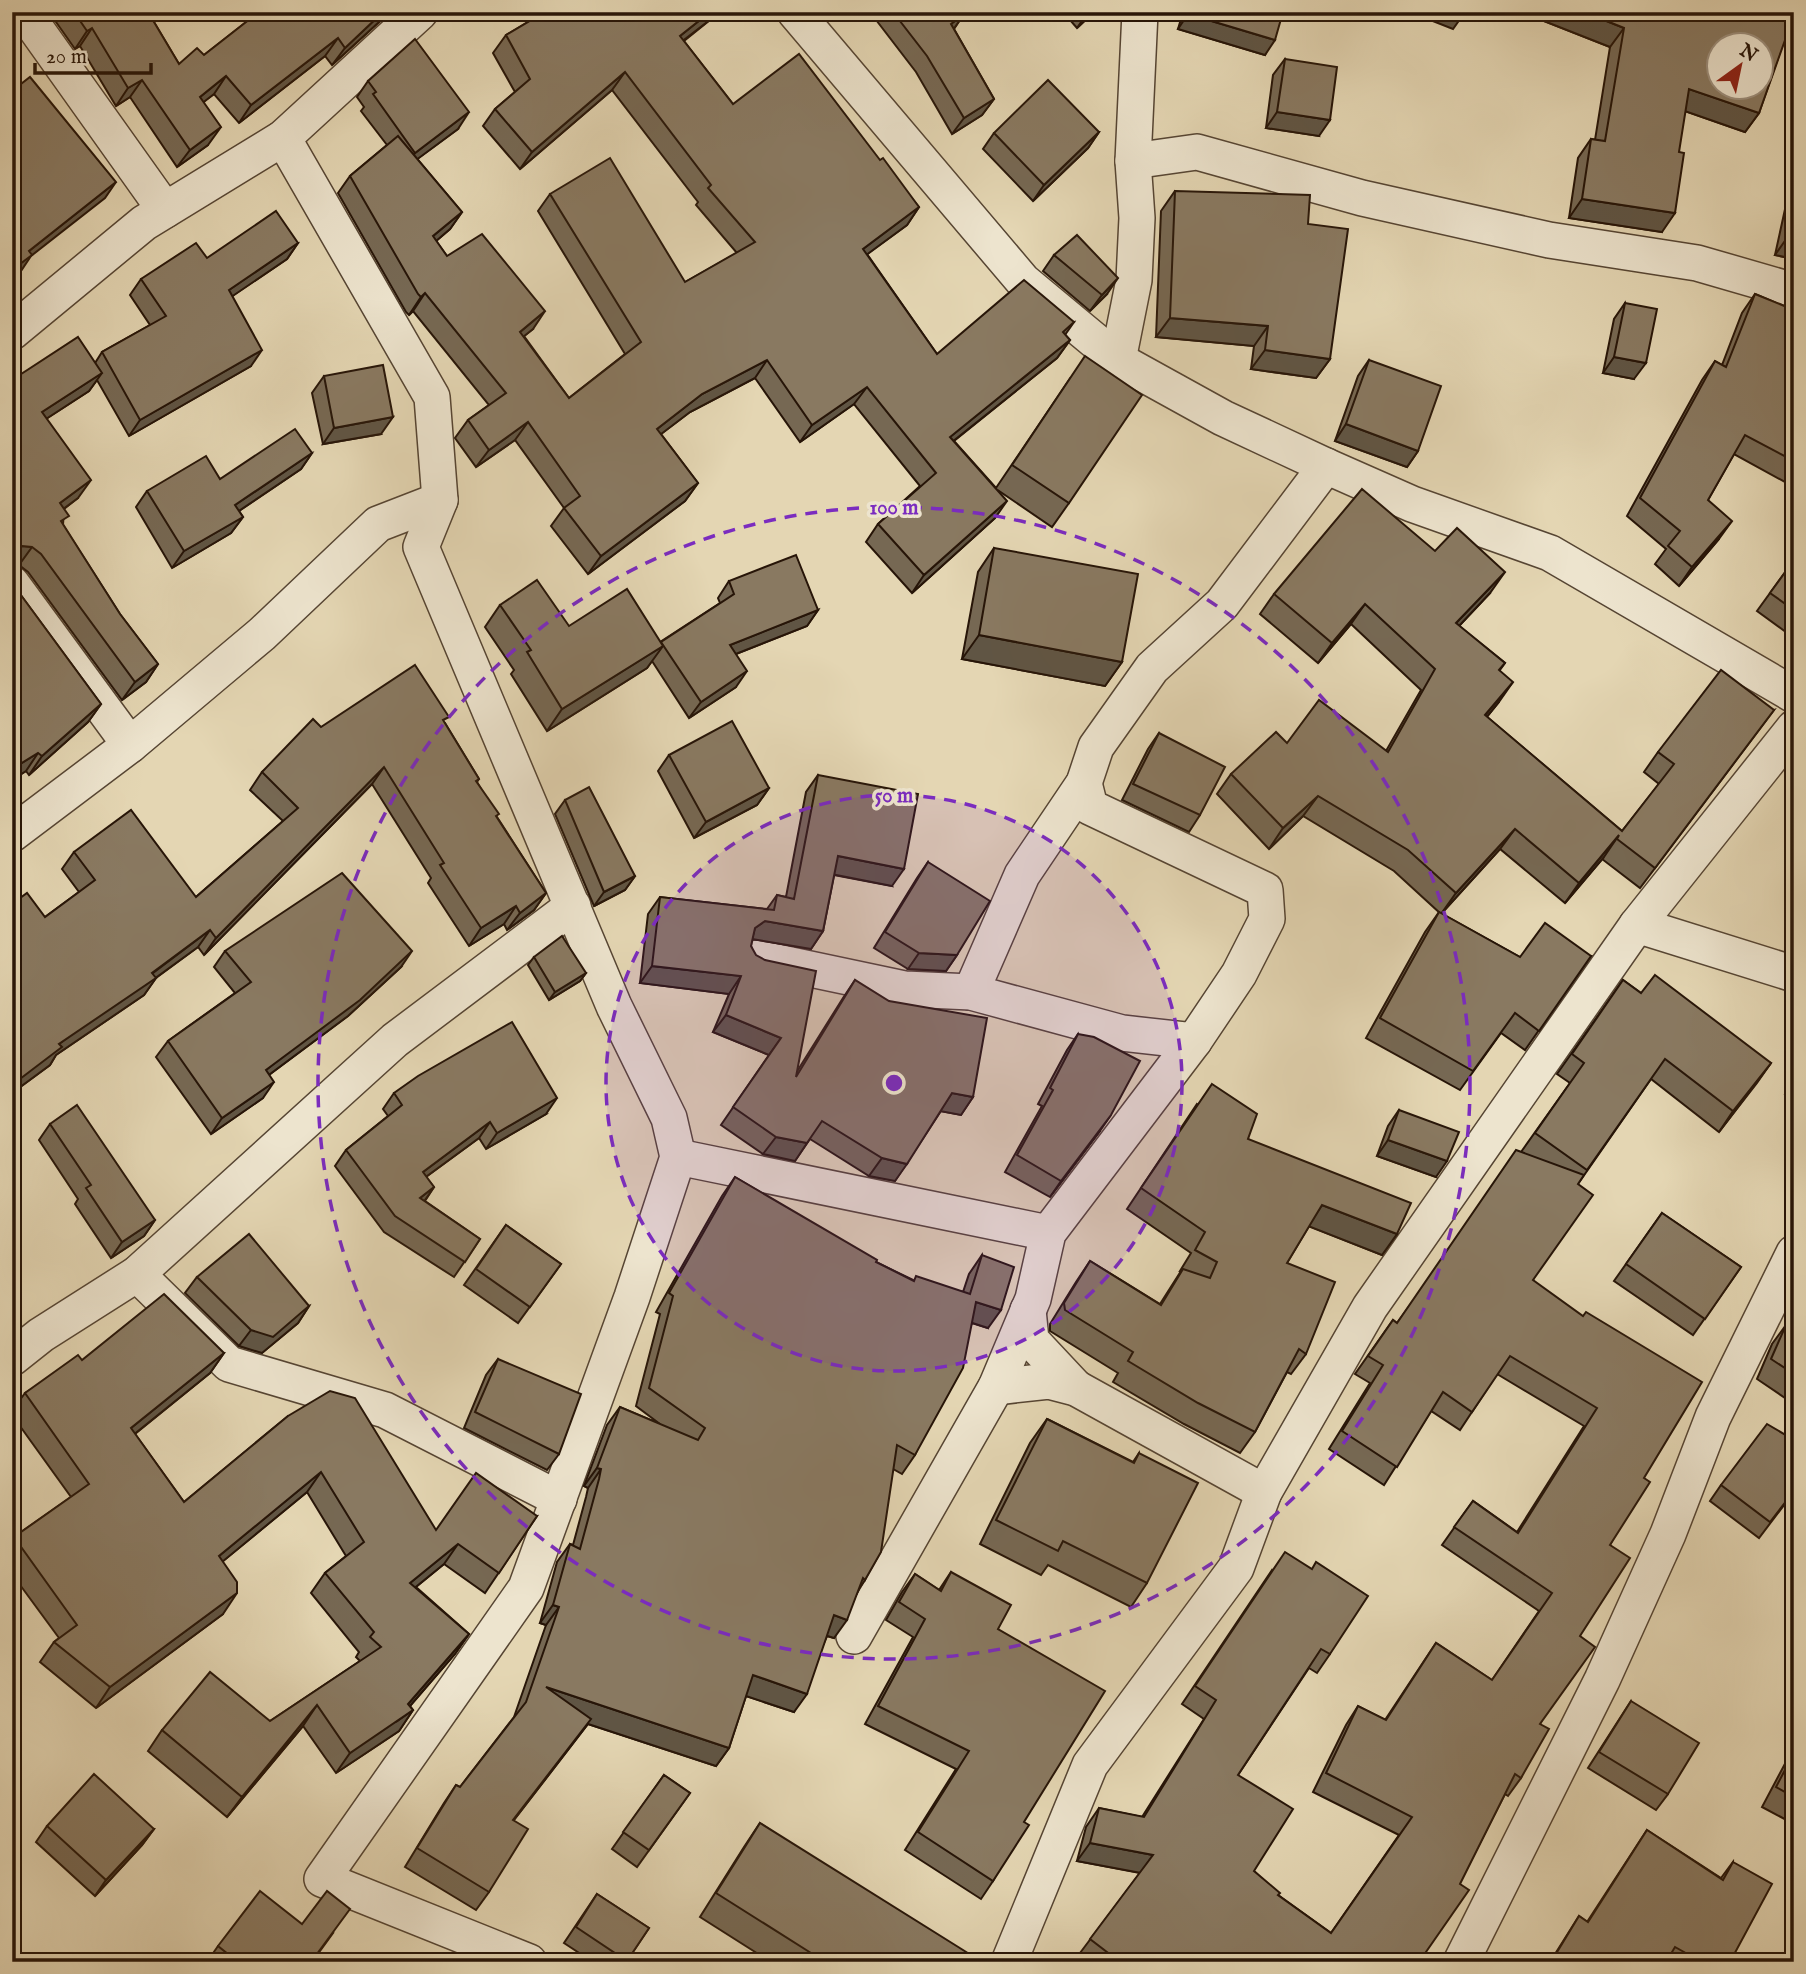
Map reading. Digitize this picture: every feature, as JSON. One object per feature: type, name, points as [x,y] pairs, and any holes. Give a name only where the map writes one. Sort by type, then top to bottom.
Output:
[{"type":"street","points":[[24,12],[165,210]]},
{"type":"street","points":[[12,332],[144,223],[283,138],[420,12]]},
{"type":"street","points":[[795,12],[1023,281],[1118,360],[1223,418],[1326,466],[1412,504],[1550,553],[1794,695]]},
{"type":"street","points":[[1118,360],[1134,280],[1137,218],[1133,161],[1140,12]]},
{"type":"street","points":[[283,138],[432,397],[440,500],[421,547],[614,1006],[669,1118],[678,1157],[632,1297],[526,1588],[321,1879],[529,1962]]},
{"type":"street","points":[[1133,161],[1197,152],[1362,198],[1549,240],[1697,263],[1794,291]]},
{"type":"street","points":[[971,992],[1022,875],[1084,783],[1096,747],[1152,668],[1222,604],[1326,466]]},
{"type":"street","points":[[12,834],[130,745],[262,634],[378,524],[440,500]]},
{"type":"street","points":[[12,583],[130,745]]},
{"type":"street","points":[[1009,1962],[1090,1765],[1236,1568],[1264,1492],[1370,1307],[1637,925],[1794,728]]},
{"type":"street","points":[[854,1636],[996,1387],[1028,1310],[1048,1233],[1194,1041],[1239,974],[1267,919],[1265,890],[1090,807],[1084,783]]},
{"type":"street","points":[[12,1358],[41,1335],[137,1274],[395,1040],[573,906]]},
{"type":"street","points":[[1637,925],[1794,974]]},
{"type":"street","points":[[758,958],[905,989],[971,992],[1122,1033],[1194,1041]]},
{"type":"street","points":[[678,1157],[1048,1233]]},
{"type":"street","points":[[1461,1962],[1602,1680],[1668,1534],[1713,1417],[1794,1253]]},
{"type":"street","points":[[137,1274],[229,1364],[385,1410],[559,1499]]},
{"type":"street","points":[[1028,1310],[1031,1340],[1076,1388]]},
{"type":"street","points":[[996,1387],[1049,1381],[1076,1388],[1264,1492]]},
{"type":"building","points":[[74,12],[148,12],[179,64],[197,48],[204,55],[259,12],[383,12],[345,48],[338,38],[251,105],[226,76],[200,97],[221,127],[190,150],[142,80],[128,88],[92,28],[87,31]]},
{"type":"building","points":[[545,12],[710,12],[680,36],[733,104],[799,54],[919,207],[863,249],[937,354],[1024,280],[1074,322],[1063,332],[1070,340],[950,437],[1007,501],[924,575],[878,524],[936,473],[867,387],[812,425],[767,360],[702,394],[657,429],[698,483],[601,556],[564,508],[580,496],[528,422],[489,450],[468,420],[506,393],[425,293],[421,297],[418,294],[350,176],[398,136],[462,212],[433,236],[447,256],[482,234],[545,311],[520,332],[569,398],[641,342],[550,194],[610,158],[685,282],[755,242],[708,188],[711,185],[625,72],[532,152],[495,109],[530,79],[506,35]]},
{"type":"building","points":[[893,12],[963,12],[964,14],[951,24],[994,99],[964,118],[927,56]]},
{"type":"building","points":[[1283,12],[1275,40],[1188,14]]},
{"type":"building","points":[[1584,12],[1794,12],[1774,71],[1774,32],[1704,32],[1704,94],[1689,89],[1679,152],[1684,153],[1675,213],[1582,199],[1591,139],[1605,141],[1624,28]]},
{"type":"building","points":[[415,39],[469,112],[415,153],[373,94],[376,92],[368,81]]},
{"type":"building","points":[[1285,59],[1337,67],[1330,120],[1277,112]]},
{"type":"building","points":[[30,77],[116,182],[29,251],[32,255],[12,270],[12,91]]},
{"type":"building","points":[[1048,80],[1099,132],[1044,185],[994,133]]},
{"type":"building","points":[[1727,102],[1763,102],[1759,113]]},
{"type":"building","points":[[1175,191],[1310,195],[1308,224],[1348,229],[1330,359],[1265,350],[1268,326],[1170,318]]},
{"type":"building","points":[[276,211],[298,243],[229,290],[262,350],[140,420],[102,352],[166,316],[141,279],[196,243],[207,258]]},
{"type":"building","points":[[1794,213],[1794,236],[1789,235]]},
{"type":"building","points":[[1077,235],[1118,278],[1102,295],[1054,255]]},
{"type":"building","points":[[1755,294],[1794,310],[1794,461],[1745,435],[1708,500],[1732,521],[1692,567],[1668,546],[1680,531],[1640,498],[1715,361],[1726,367]]},
{"type":"building","points":[[1625,303],[1657,309],[1646,363],[1614,357]]},
{"type":"building","points":[[78,337],[102,373],[42,412],[91,480],[60,503],[69,516],[61,521],[120,614],[158,664],[135,682],[41,554],[32,547],[22,546],[12,550],[12,380]]},
{"type":"building","points":[[1085,356],[1142,395],[1069,503],[1012,465]]},
{"type":"building","points":[[1369,360],[1441,386],[1418,451],[1346,424]]},
{"type":"building","points":[[383,365],[393,417],[334,428],[324,376]]},
{"type":"building","points":[[295,429],[312,453],[235,505],[243,517],[184,551],[147,491],[206,456],[220,479]]},
{"type":"building","points":[[1362,489],[1435,551],[1457,528],[1505,572],[1456,623],[1505,663],[1499,670],[1513,682],[1485,715],[1622,831],[1674,764],[1658,752],[1721,670],[1774,710],[1655,868],[1617,839],[1619,835],[1579,883],[1515,829],[1456,893],[1408,850],[1318,796],[1283,828],[1231,774],[1276,732],[1287,743],[1319,700],[1388,752],[1435,669],[1365,604],[1332,643],[1274,594]]},
{"type":"building","points":[[994,548],[1138,574],[1122,662],[979,635]]},
{"type":"building","points":[[796,555],[818,610],[730,645],[747,671],[701,702],[661,642],[734,594],[729,581]]},
{"type":"building","points":[[1794,560],[1794,610],[1770,593]]},
{"type":"building","points":[[537,580],[569,626],[627,589],[663,646],[562,709],[527,652],[531,650],[500,605]]},
{"type":"building","points":[[12,583],[101,704],[42,756],[38,753],[12,769]]},
{"type":"building","points":[[415,665],[449,717],[443,720],[479,779],[476,781],[499,814],[496,816],[546,893],[520,913],[516,906],[481,928],[440,865],[444,863],[384,767],[216,938],[210,930],[152,973],[156,978],[59,1044],[62,1047],[12,1085],[12,904],[27,893],[45,917],[95,880],[74,852],[131,810],[196,897],[298,808],[262,772],[313,719],[321,727]]},
{"type":"building","points":[[732,721],[769,788],[706,822],[669,755]]},
{"type":"building","points":[[1159,733],[1225,767],[1200,815],[1133,784]]},
{"type":"building","points":[[818,775],[918,794],[904,869],[838,856],[823,931],[765,921],[755,928],[751,946],[756,955],[765,960],[816,971],[796,1077],[855,980],[889,1001],[987,1018],[973,1097],[952,1093],[907,1164],[882,1158],[822,1121],[807,1143],[776,1137],[733,1107],[781,1038],[726,1015],[741,976],[652,966],[660,897],[774,910],[777,895],[794,899]]},
{"type":"building","points":[[589,787],[635,876],[604,892],[565,800]]},
{"type":"building","points":[[928,862],[990,901],[957,955],[919,953],[885,932]]},
{"type":"building","points":[[342,873],[412,951],[360,1000],[266,1070],[274,1082],[222,1118],[168,1041],[251,982],[225,951]]},
{"type":"building","points":[[1439,912],[1520,957],[1545,923],[1591,956],[1539,1031],[1515,1013],[1473,1071],[1380,1018]]},
{"type":"building","points":[[562,936],[586,973],[555,992],[534,957]]},
{"type":"building","points":[[1655,975],[1771,1063],[1733,1111],[1665,1059],[1587,1170],[1535,1133],[1584,1063],[1572,1054],[1623,980],[1641,993]]},
{"type":"building","points":[[512,1022],[557,1098],[497,1133],[490,1122],[423,1172],[434,1187],[420,1198],[480,1239],[465,1262],[395,1216],[346,1150],[402,1105],[394,1093],[418,1076]]},
{"type":"building","points":[[1078,1034],[1094,1037],[1140,1061],[1111,1115],[1061,1181],[1017,1155],[1053,1090],[1050,1088]]},
{"type":"building","points":[[1212,1084],[1257,1114],[1248,1139],[1411,1203],[1397,1234],[1322,1205],[1287,1263],[1335,1282],[1306,1354],[1299,1349],[1255,1432],[1198,1403],[1128,1361],[1133,1352],[1065,1310],[1064,1303],[1090,1261],[1161,1305],[1183,1269],[1210,1278],[1217,1262],[1195,1250],[1205,1232],[1141,1188]]},
{"type":"building","points":[[77,1105],[155,1220],[122,1242],[86,1188],[91,1185],[50,1124]]},
{"type":"building","points":[[1399,1110],[1459,1132],[1447,1161],[1388,1140]]},
{"type":"building","points":[[1516,1150],[1584,1175],[1578,1184],[1593,1195],[1533,1280],[1583,1316],[1586,1312],[1702,1382],[1644,1478],[1650,1482],[1610,1545],[1630,1558],[1580,1636],[1595,1647],[1540,1724],[1549,1729],[1521,1778],[1515,1774],[1460,1884],[1469,1890],[1419,1962],[1120,1962],[1090,1939],[1153,1855],[1090,1843],[1099,1808],[1144,1817],[1216,1700],[1195,1686],[1285,1552],[1312,1569],[1316,1562],[1368,1596],[1330,1654],[1321,1649],[1238,1775],[1293,1809],[1254,1871],[1280,1893],[1278,1895],[1331,1933],[1412,1817],[1326,1773],[1358,1706],[1386,1720],[1436,1643],[1492,1680],[1552,1593],[1454,1527],[1473,1501],[1518,1533],[1597,1408],[1510,1356],[1472,1412],[1443,1392],[1397,1467],[1342,1431],[1383,1365],[1368,1356],[1393,1320],[1397,1323]]},
{"type":"building","points":[[735,1177],[877,1260],[876,1262],[914,1281],[916,1276],[970,1294],[982,1255],[1014,1267],[1001,1310],[976,1302],[963,1368],[915,1455],[897,1445],[881,1552],[865,1580],[863,1578],[847,1620],[834,1615],[807,1694],[753,1675],[729,1748],[546,1687],[591,1719],[513,1820],[528,1829],[489,1892],[417,1848],[456,1785],[460,1787],[526,1702],[559,1607],[553,1605],[570,1544],[580,1549],[599,1479],[601,1469],[597,1468],[620,1407],[698,1440],[705,1428],[649,1388],[673,1296],[669,1293]]},
{"type":"building","points":[[1662,1213],[1741,1267],[1705,1319],[1626,1264]]},
{"type":"building","points":[[506,1225],[561,1264],[530,1307],[476,1269]]},
{"type":"building","points":[[249,1234],[309,1306],[273,1337],[251,1330],[197,1277]]},
{"type":"building","points":[[164,1294],[224,1353],[131,1428],[184,1502],[288,1416],[330,1391],[355,1398],[436,1530],[476,1473],[537,1516],[499,1573],[458,1544],[410,1583],[469,1634],[408,1704],[413,1710],[350,1753],[317,1705],[242,1797],[162,1730],[210,1672],[270,1721],[381,1647],[370,1637],[374,1632],[325,1573],[364,1542],[321,1472],[219,1556],[237,1582],[237,1593],[110,1687],[54,1642],[77,1625],[14,1537],[89,1484],[25,1393],[78,1355],[82,1360]]},
{"type":"building","points":[[1786,1325],[1794,1328],[1794,1374],[1771,1359]]},
{"type":"building","points":[[498,1359],[581,1394],[559,1454],[475,1412]]},
{"type":"building","points":[[1047,1419],[1134,1463],[1139,1453],[1198,1483],[1147,1583],[1063,1541],[1058,1551],[996,1520]]},
{"type":"building","points":[[1767,1424],[1794,1440],[1794,1491],[1770,1522],[1721,1485]]},
{"type":"building","points":[[951,1572],[1011,1605],[998,1629],[1105,1691],[1024,1822],[1029,1825],[993,1881],[918,1832],[969,1751],[878,1706],[925,1619],[899,1602],[915,1574],[941,1591]]},
{"type":"building","points":[[1631,1701],[1699,1743],[1668,1794],[1599,1752]]},
{"type":"building","points":[[1794,1753],[1794,1797],[1776,1787]]},
{"type":"building","points":[[94,1774],[154,1829],[106,1880],[47,1826]]},
{"type":"building","points":[[664,1775],[690,1793],[649,1850],[623,1832]]},
{"type":"building","points":[[760,1823],[971,1955],[967,1962],[806,1962],[811,1953],[716,1893]]},
{"type":"building","points":[[1647,1830],[1723,1880],[1733,1862],[1772,1884],[1730,1962],[1702,1962],[1675,1947],[1666,1962],[1551,1962],[1579,1916],[1588,1922]]},
{"type":"building","points":[[260,1891],[302,1924],[327,1891],[350,1909],[311,1962],[238,1962],[218,1946]]},
{"type":"building","points":[[597,1894],[649,1928],[627,1961],[576,1927]]}]
